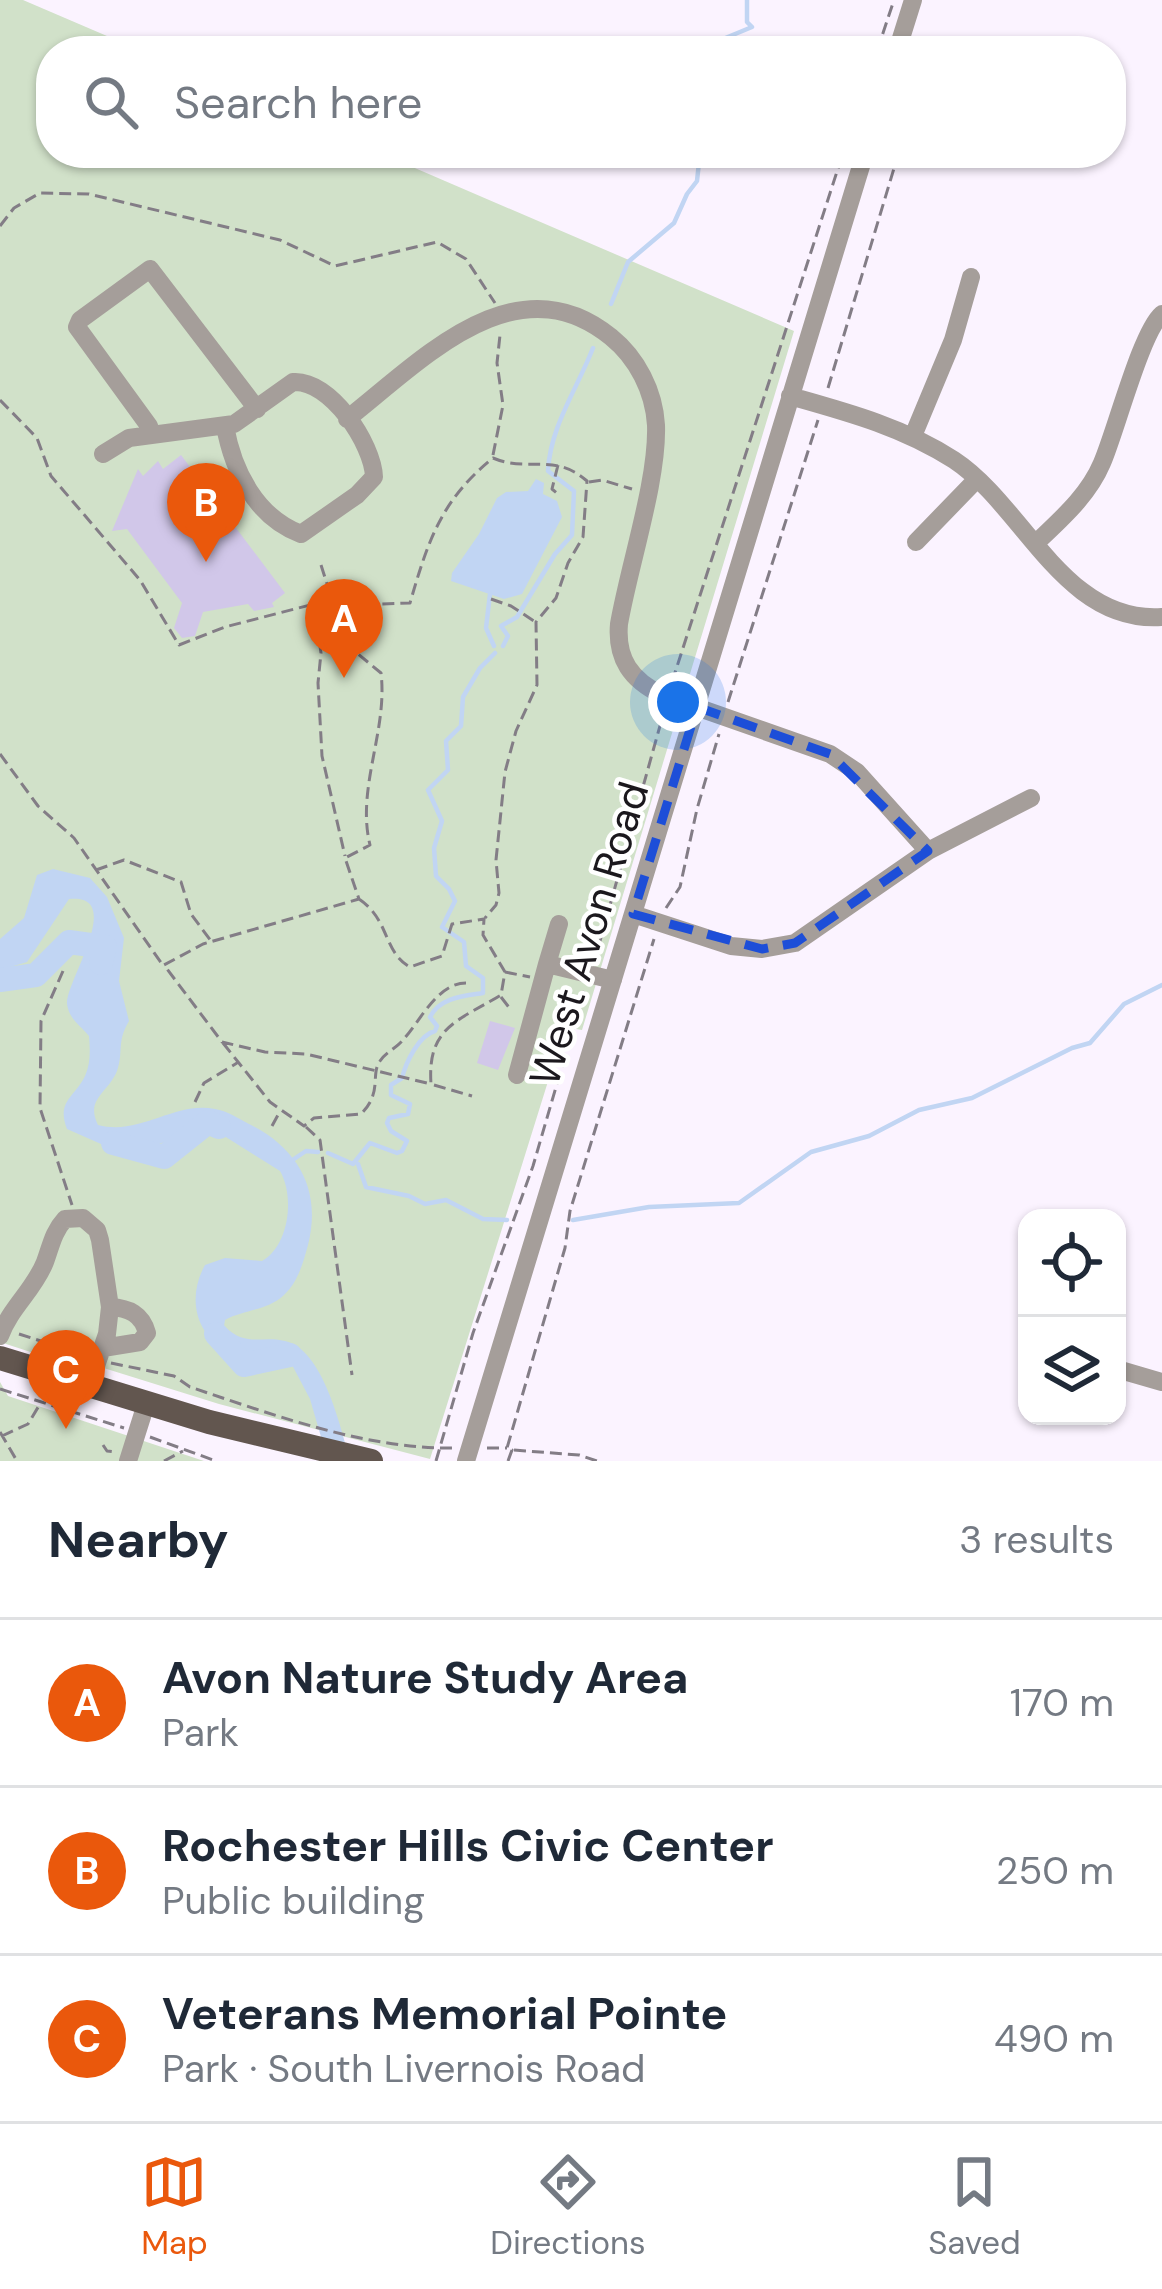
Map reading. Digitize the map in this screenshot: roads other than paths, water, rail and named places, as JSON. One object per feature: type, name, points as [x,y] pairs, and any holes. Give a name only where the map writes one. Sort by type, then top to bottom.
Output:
[{"type":"main road","points":[[0,1358],[146,1404],[309,1435],[371,1461]]},
{"type":"street","points":[[902,36],[913,0]]},
{"type":"street","name":"West Avon Road","points":[[466,1461],[860,168]]},
{"type":"street","points":[[152,435],[77,327],[150,268],[257,410]]},
{"type":"street","points":[[913,436],[953,340],[971,277]]},
{"type":"street","points":[[347,419],[448,339],[502,313],[540,310],[575,316],[609,335],[646,382],[655,416],[656,439],[619,624],[620,652],[629,672],[662,695],[830,754],[866,782],[928,851]]},
{"type":"street","points":[[1036,543],[1077,503],[1101,466],[1146,336],[1162,314]]},
{"type":"street","points":[[103,454],[124,440],[225,426],[257,410],[292,382],[302,381],[321,392],[347,419],[371,460],[373,481],[301,534],[277,521],[247,488],[232,460],[225,426]]},
{"type":"street","points":[[790,396],[869,418],[957,462],[1001,500],[1074,585],[1127,613],[1162,617]]},
{"type":"street","points":[[916,542],[977,479]]},
{"type":"street","points":[[633,914],[731,946],[762,949],[795,943],[928,851],[1031,799]]},
{"type":"street","points":[[517,1075],[559,924]]},
{"type":"street","points":[[545,972],[613,980]]},
{"type":"street","points":[[1,1332],[33,1286],[57,1227],[75,1216],[90,1222],[97,1230],[110,1306],[89,1386]]},
{"type":"street","points":[[100,1354],[140,1342],[147,1334],[143,1320],[134,1313],[110,1306]]},
{"type":"street","points":[[1126,1372],[1162,1382]]},
{"type":"street","points":[[128,1461],[146,1404]]},
{"type":"water","points":[[536,479],[544,483],[543,494],[557,501],[562,517],[522,594],[504,599],[451,581],[497,498],[506,492],[528,491]]},
{"type":"water","points":[[53,869],[90,878],[107,897],[124,938],[119,981],[129,1021],[117,1071],[96,1102],[98,1125],[129,1126],[185,1110],[219,1110],[281,1145],[302,1173],[312,1206],[311,1225],[296,1278],[277,1300],[225,1320],[224,1326],[247,1339],[285,1341],[310,1358],[328,1392],[350,1461],[328,1461],[310,1399],[291,1363],[233,1354],[210,1338],[198,1316],[196,1291],[205,1265],[225,1258],[262,1261],[278,1244],[288,1207],[280,1171],[221,1134],[191,1133],[138,1151],[101,1144],[67,1129],[65,1105],[85,1076],[90,1051],[89,1036],[72,1018],[67,1004],[89,941],[93,910],[85,901],[69,899],[27,962],[0,970],[0,939],[24,918],[37,875]]},
{"type":"waterway","points":[[730,36],[752,27],[747,22],[747,0]]},
{"type":"waterway","points":[[611,304],[628,262],[674,223],[697,181],[698,168]]},
{"type":"waterway","points":[[503,646],[508,636],[501,626],[517,617],[572,535],[574,491],[548,471],[559,424],[593,348]]},
{"type":"waterway","points":[[490,594],[486,628],[494,646]]},
{"type":"waterway","points":[[328,1153],[353,1164],[370,1143],[402,1151],[407,1141],[387,1123],[389,1118],[408,1114],[410,1104],[391,1095],[391,1085],[402,1078],[419,1043],[435,1031],[430,1017],[434,1010],[454,999],[483,993],[483,978],[466,966],[464,942],[442,927],[455,901],[436,876],[434,848],[442,821],[428,790],[448,770],[446,741],[461,726],[463,697],[495,653]]},
{"type":"waterway","points":[[0,980],[36,975],[69,942],[105,947],[101,963]]},
{"type":"waterway","points":[[573,1220],[649,1207],[739,1203],[811,1152],[869,1136],[919,1110],[972,1098],[1090,1043],[1124,1004],[1162,985]]},
{"type":"waterway","points":[[113,1143],[164,1157],[208,1122],[219,1127]]},
{"type":"waterway","points":[[294,1159],[306,1151],[318,1152]]},
{"type":"waterway","points":[[358,1164],[366,1187],[425,1204],[446,1200],[483,1219],[507,1220]]},
{"type":"waterway","points":[[216,1334],[244,1365],[290,1355]]},
{"type":"place","name":"Rochester Hills Civic Center","points":[[206,562]]},
{"type":"place","name":"Avon Nature Study Area","points":[[344,678]]},
{"type":"place","name":"Veterans Memorial Pointe","points":[[66,1429]]}]
